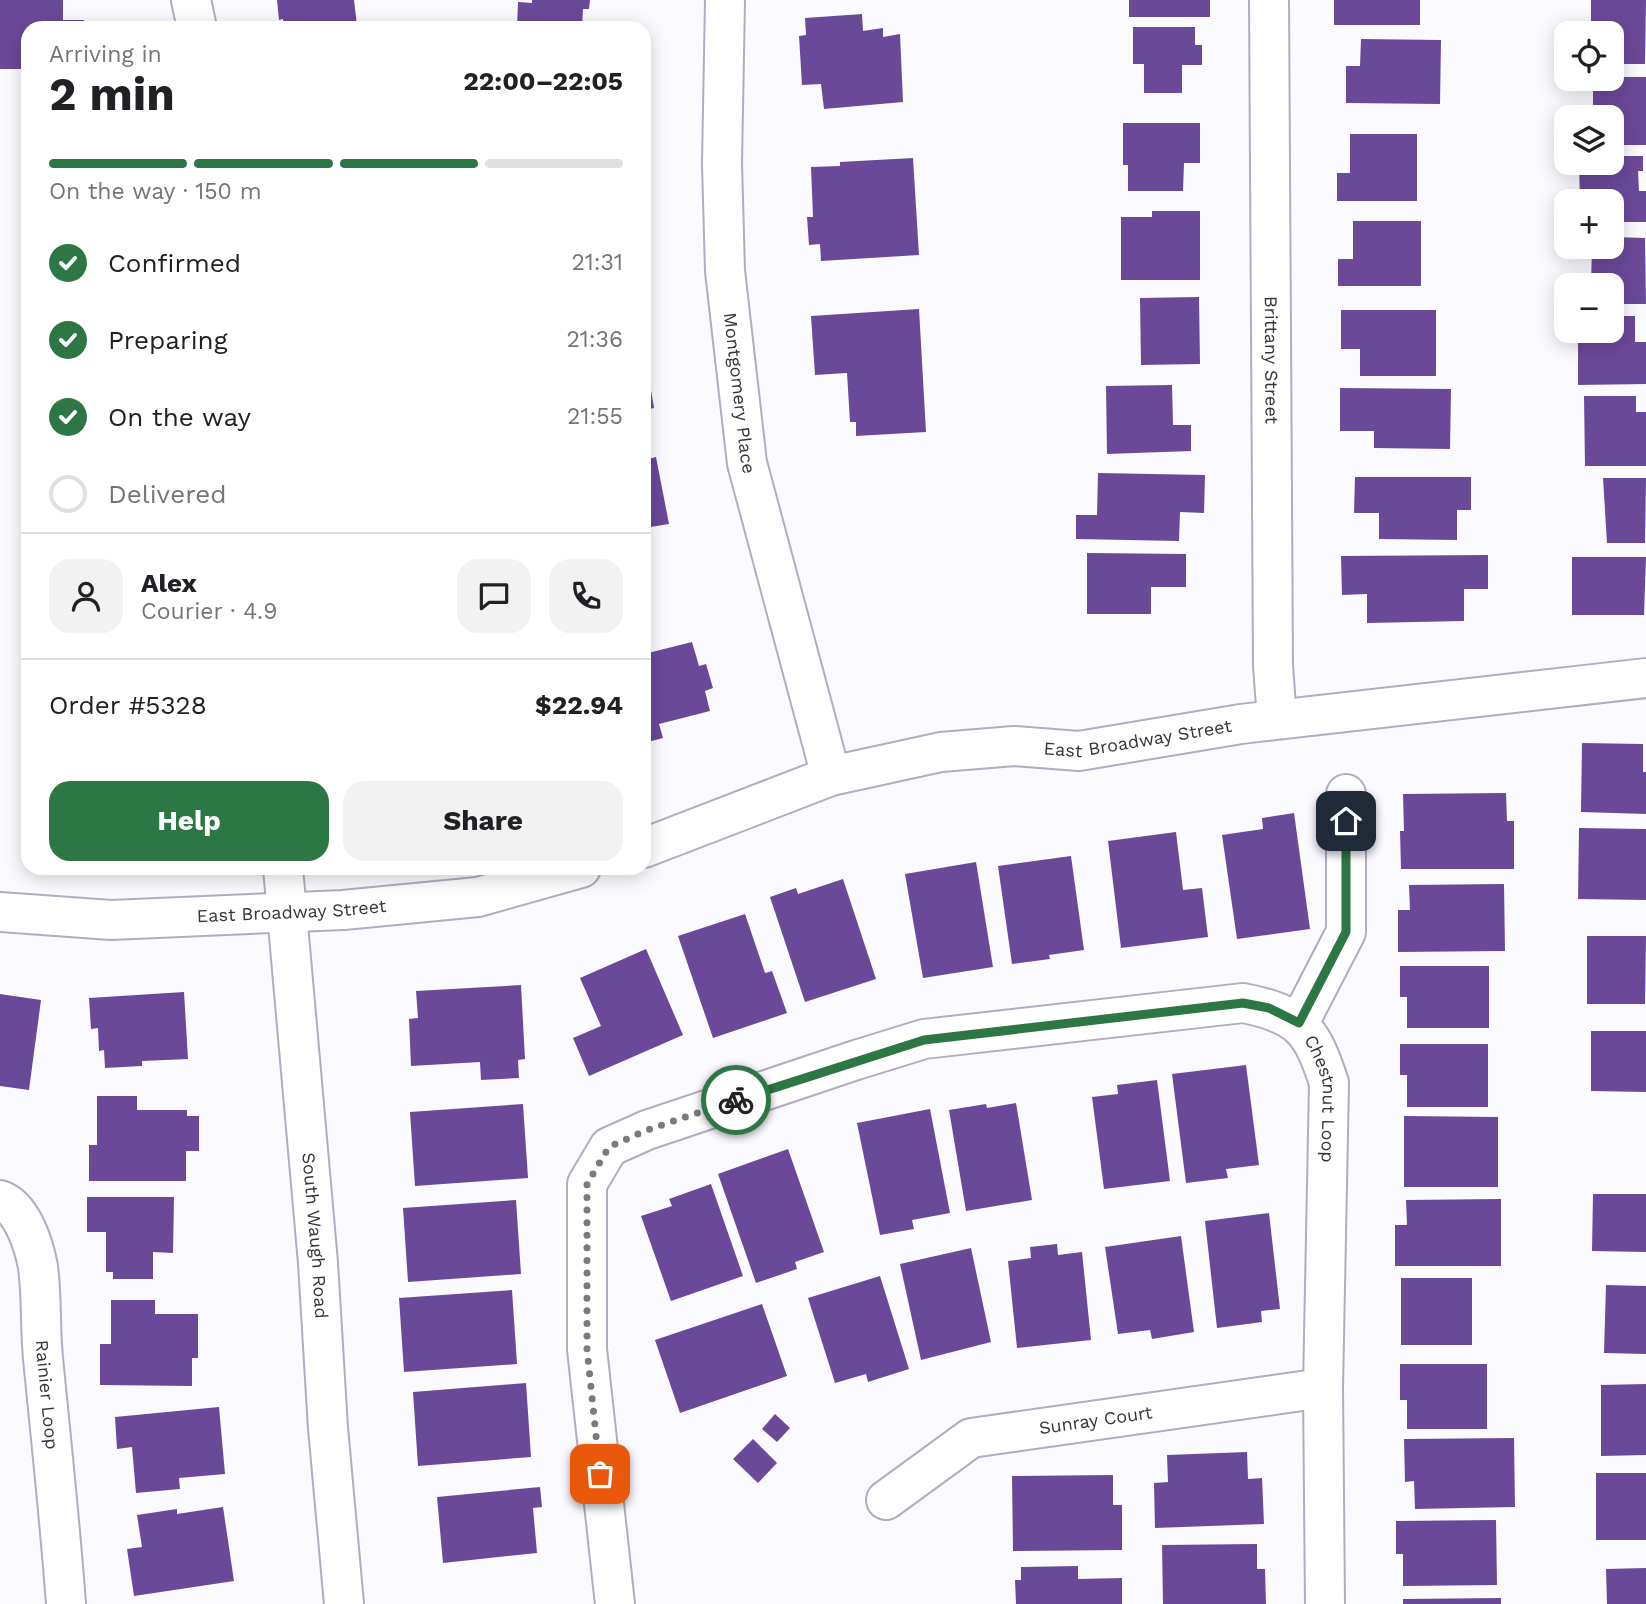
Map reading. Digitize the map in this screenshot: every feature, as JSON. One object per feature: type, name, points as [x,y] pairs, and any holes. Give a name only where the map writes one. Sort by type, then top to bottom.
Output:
[{"type":"street","points":[[191,0],[196,21]]},
{"type":"street","name":"Montgomery Place","points":[[725,0],[722,163],[725,271],[747,463],[831,776]]},
{"type":"street","name":"Brittany Street","points":[[1269,0],[1273,652],[1278,719]]},
{"type":"street","name":"East Broadway Street","points":[[651,845],[831,776],[941,752],[1014,746],[1079,751],[1278,719],[1646,678]]},
{"type":"street","points":[[1299,1023],[1346,932],[1346,794]]},
{"type":"street","name":"South Waugh Road","points":[[284,875],[318,1263],[328,1428],[344,1604]]},
{"type":"street","name":"East Broadway Street","points":[[0,912],[111,920],[343,910],[478,897],[556,875]]},
{"type":"street","name":"Chestnut Loop","points":[[611,1603],[587,1349],[587,1184],[609,1147],[660,1126],[924,1040],[1243,1003],[1269,1008],[1299,1023],[1318,1049],[1329,1083],[1323,1388],[1325,1604]]},
{"type":"street","name":"Rainier Loop","points":[[0,1200],[5,1201],[22,1217],[37,1266],[66,1604]]},
{"type":"street","name":"Sunray Court","points":[[886,1500],[971,1438],[1323,1388]]},
{"type":"building","points":[[0,0],[63,0],[63,20],[84,20],[21,21],[21,69],[0,69]]},
{"type":"building","points":[[277,0],[354,0],[357,21],[279,20]]},
{"type":"building","points":[[532,0],[590,0],[589,9],[583,9],[582,21],[517,21],[518,2],[532,3]]},
{"type":"building","points":[[1129,0],[1210,0],[1210,17],[1129,17]]},
{"type":"building","points":[[1334,0],[1420,0],[1420,25],[1334,25]]},
{"type":"building","points":[[1591,0],[1646,0],[1645,64],[1624,64],[1624,21],[1591,21]]},
{"type":"building","points":[[862,14],[863,31],[883,28],[883,37],[900,34],[903,102],[824,109],[821,84],[802,85],[799,36],[806,35],[805,18]]},
{"type":"building","points":[[1133,27],[1195,27],[1195,45],[1202,45],[1202,65],[1182,65],[1182,93],[1144,93],[1144,64],[1133,64]]},
{"type":"building","points":[[1361,39],[1441,40],[1440,104],[1346,103],[1346,66],[1360,66]]},
{"type":"building","points":[[1624,77],[1646,77],[1646,145],[1624,145],[1624,105],[1593,105],[1593,91],[1624,91]]},
{"type":"building","points":[[1123,123],[1200,123],[1200,163],[1184,163],[1183,191],[1128,191],[1128,165],[1123,165]]},
{"type":"building","points":[[1350,134],[1417,134],[1417,201],[1337,201],[1337,173],[1350,173]]},
{"type":"building","points":[[1624,156],[1643,156],[1643,171],[1638,171],[1639,191],[1646,191],[1646,222],[1624,222],[1624,189],[1580,189],[1579,175],[1624,175]]},
{"type":"building","points":[[913,158],[919,255],[821,261],[820,244],[809,245],[807,217],[813,217],[811,167],[840,166],[840,162]]},
{"type":"building","points":[[1152,211],[1200,211],[1200,280],[1121,280],[1121,217],[1152,217]]},
{"type":"building","points":[[1353,221],[1421,221],[1421,286],[1338,286],[1338,259],[1353,259]]},
{"type":"building","points":[[1624,237],[1645,238],[1646,304],[1624,304],[1624,273],[1591,273],[1592,259],[1624,259]]},
{"type":"building","points":[[1199,297],[1200,364],[1141,365],[1140,298]]},
{"type":"building","points":[[919,309],[926,432],[856,436],[856,422],[850,422],[847,373],[815,375],[811,316]]},
{"type":"building","points":[[1341,310],[1436,310],[1436,376],[1360,376],[1360,349],[1341,349]]},
{"type":"building","points":[[1624,316],[1635,316],[1635,342],[1646,342],[1646,384],[1578,385],[1578,343],[1624,343]]},
{"type":"building","points":[[1172,385],[1173,425],[1191,425],[1191,451],[1107,454],[1106,386]]},
{"type":"building","points":[[1340,388],[1451,389],[1450,449],[1374,448],[1374,431],[1340,431]]},
{"type":"building","points":[[1584,396],[1636,396],[1636,412],[1646,412],[1646,466],[1585,466]]},
{"type":"building","points":[[656,457],[669,524],[651,527],[651,458]]},
{"type":"building","points":[[1098,473],[1205,475],[1204,513],[1180,512],[1179,541],[1076,539],[1076,515],[1097,515]]},
{"type":"building","points":[[1355,477],[1471,477],[1471,510],[1457,510],[1457,540],[1379,539],[1379,513],[1354,513]]},
{"type":"building","points":[[1603,478],[1646,478],[1645,543],[1607,543]]},
{"type":"building","points":[[1087,553],[1186,554],[1186,587],[1151,587],[1151,614],[1087,614]]},
{"type":"building","points":[[1488,555],[1488,589],[1464,589],[1464,621],[1367,623],[1367,594],[1342,595],[1341,556]]},
{"type":"building","points":[[1572,557],[1646,557],[1644,615],[1572,615]]},
{"type":"building","points":[[692,642],[699,666],[706,664],[713,688],[705,691],[710,711],[659,724],[663,738],[651,741],[651,652]]},
{"type":"building","points":[[1582,743],[1643,744],[1646,814],[1581,812]]},
{"type":"building","points":[[1506,793],[1507,821],[1514,821],[1514,869],[1401,869],[1403,794]]},
{"type":"building","points":[[1294,813],[1310,929],[1237,939],[1222,835],[1263,829],[1262,818]]},
{"type":"building","points":[[1579,828],[1646,829],[1646,900],[1578,899]]},
{"type":"building","points":[[1176,832],[1183,890],[1202,888],[1208,937],[1121,948],[1108,841]]},
{"type":"building","points":[[1071,856],[1084,950],[1049,955],[1050,959],[1012,964],[998,866]]},
{"type":"building","points":[[976,862],[993,967],[923,978],[905,874]]},
{"type":"building","points":[[843,879],[876,979],[805,1002],[770,897],[796,888],[798,894]]},
{"type":"building","points":[[1504,884],[1505,951],[1398,952],[1398,910],[1410,910],[1409,885]]},
{"type":"building","points":[[745,914],[765,973],[772,971],[787,1013],[713,1038],[678,936]]},
{"type":"building","points":[[1587,936],[1646,936],[1645,1004],[1587,1004]]},
{"type":"building","points":[[646,949],[683,1035],[589,1076],[573,1038],[601,1026],[580,978]]},
{"type":"building","points":[[1400,966],[1489,966],[1489,1028],[1407,1028],[1407,997],[1400,997]]},
{"type":"building","points":[[521,985],[525,1059],[518,1060],[519,1078],[481,1080],[480,1062],[411,1066],[409,1019],[418,1018],[416,991]]},
{"type":"building","points":[[184,992],[188,1059],[142,1061],[142,1066],[105,1068],[104,1050],[99,1051],[98,1028],[91,1029],[89,998]]},
{"type":"building","points":[[0,994],[41,1000],[29,1090],[0,1086]]},
{"type":"building","points":[[1591,1031],[1646,1031],[1646,1092],[1591,1091]]},
{"type":"building","points":[[1400,1044],[1488,1044],[1488,1107],[1407,1107],[1407,1075],[1400,1075]]},
{"type":"building","points":[[1246,1065],[1259,1165],[1226,1169],[1228,1178],[1186,1183],[1172,1074]]},
{"type":"building","points":[[1157,1080],[1170,1181],[1104,1189],[1092,1097],[1118,1094],[1117,1085]]},
{"type":"building","points":[[97,1096],[137,1096],[137,1110],[187,1110],[187,1116],[199,1116],[199,1151],[186,1151],[186,1181],[89,1181],[89,1145],[97,1145]]},
{"type":"building","points":[[1016,1103],[1032,1200],[966,1211],[949,1110],[986,1104],[987,1108]]},
{"type":"building","points":[[523,1104],[528,1178],[415,1186],[410,1112]]},
{"type":"building","points":[[930,1109],[950,1213],[912,1220],[914,1229],[880,1235],[857,1123]]},
{"type":"building","points":[[1404,1116],[1498,1117],[1498,1187],[1404,1187]]},
{"type":"building","points":[[788,1149],[824,1252],[795,1262],[797,1269],[756,1283],[718,1174]]},
{"type":"building","points":[[711,1184],[743,1276],[671,1301],[641,1216],[672,1206],[669,1199]]},
{"type":"building","points":[[1593,1194],[1646,1194],[1646,1252],[1592,1251]]},
{"type":"building","points":[[87,1197],[174,1197],[173,1253],[153,1252],[153,1279],[113,1279],[113,1272],[106,1272],[106,1232],[87,1232]]},
{"type":"building","points":[[1501,1199],[1501,1266],[1395,1266],[1395,1225],[1407,1225],[1406,1200]]},
{"type":"building","points":[[516,1200],[521,1274],[408,1282],[403,1208]]},
{"type":"building","points":[[1269,1213],[1280,1309],[1261,1311],[1262,1322],[1217,1328],[1205,1221]]},
{"type":"building","points":[[1181,1236],[1194,1332],[1152,1339],[1150,1330],[1118,1334],[1105,1247]]},
{"type":"building","points":[[1057,1244],[1058,1255],[1082,1252],[1091,1340],[1017,1348],[1008,1261],[1031,1258],[1030,1247]]},
{"type":"building","points":[[971,1248],[991,1342],[921,1360],[900,1264]]},
{"type":"building","points":[[880,1276],[909,1369],[868,1382],[866,1374],[835,1383],[808,1298]]},
{"type":"building","points":[[1401,1278],[1472,1278],[1472,1345],[1401,1345]]},
{"type":"building","points":[[1606,1285],[1646,1286],[1646,1354],[1604,1353]]},
{"type":"building","points":[[512,1290],[517,1364],[404,1372],[399,1298]]},
{"type":"building","points":[[111,1300],[155,1300],[155,1314],[198,1314],[198,1358],[192,1358],[192,1386],[100,1385],[100,1344],[111,1344]]},
{"type":"building","points":[[762,1304],[787,1376],[680,1413],[655,1340]]},
{"type":"building","points":[[1400,1364],[1487,1364],[1487,1429],[1407,1429],[1407,1400],[1400,1400]]},
{"type":"building","points":[[526,1383],[531,1457],[418,1466],[413,1392]]},
{"type":"building","points":[[1646,1384],[1646,1455],[1601,1456],[1601,1385]]},
{"type":"building","points":[[219,1407],[225,1474],[179,1478],[180,1489],[136,1493],[132,1447],[117,1449],[115,1417]]},
{"type":"building","points":[[775,1414],[790,1428],[777,1442],[762,1429]]},
{"type":"building","points":[[1514,1438],[1515,1507],[1415,1509],[1414,1481],[1405,1482],[1404,1439]]},
{"type":"building","points":[[753,1439],[777,1463],[758,1483],[733,1459]]},
{"type":"building","points":[[1247,1452],[1248,1479],[1262,1478],[1264,1524],[1155,1528],[1154,1483],[1168,1482],[1167,1455]]},
{"type":"building","points":[[1596,1473],[1646,1473],[1646,1540],[1596,1540]]},
{"type":"building","points":[[1113,1475],[1113,1505],[1122,1505],[1122,1550],[1013,1551],[1012,1476]]},
{"type":"building","points":[[540,1487],[542,1507],[533,1508],[537,1553],[443,1563],[437,1497]]},
{"type":"building","points":[[223,1507],[234,1581],[134,1596],[127,1549],[142,1547],[137,1515],[177,1509],[177,1514]]},
{"type":"building","points":[[1496,1520],[1497,1585],[1403,1586],[1403,1554],[1396,1554],[1396,1521]]},
{"type":"building","points":[[1257,1544],[1257,1569],[1265,1569],[1266,1604],[1163,1604],[1162,1545]]},
{"type":"building","points":[[1078,1566],[1078,1579],[1122,1578],[1122,1604],[1016,1604],[1015,1580],[1021,1580],[1021,1567]]},
{"type":"building","points":[[1646,1568],[1646,1604],[1607,1604],[1606,1569]]},
{"type":"building","points":[[1501,1598],[1501,1604],[1403,1604],[1403,1599]]},
{"type":"way so far","points":[[600,1474],[587,1349],[587,1184],[609,1147],[647,1130],[736,1100]]},
{"type":"route","points":[[736,1100],[924,1040],[1243,1003],[1269,1008],[1299,1023],[1346,932],[1346,821]]}]
